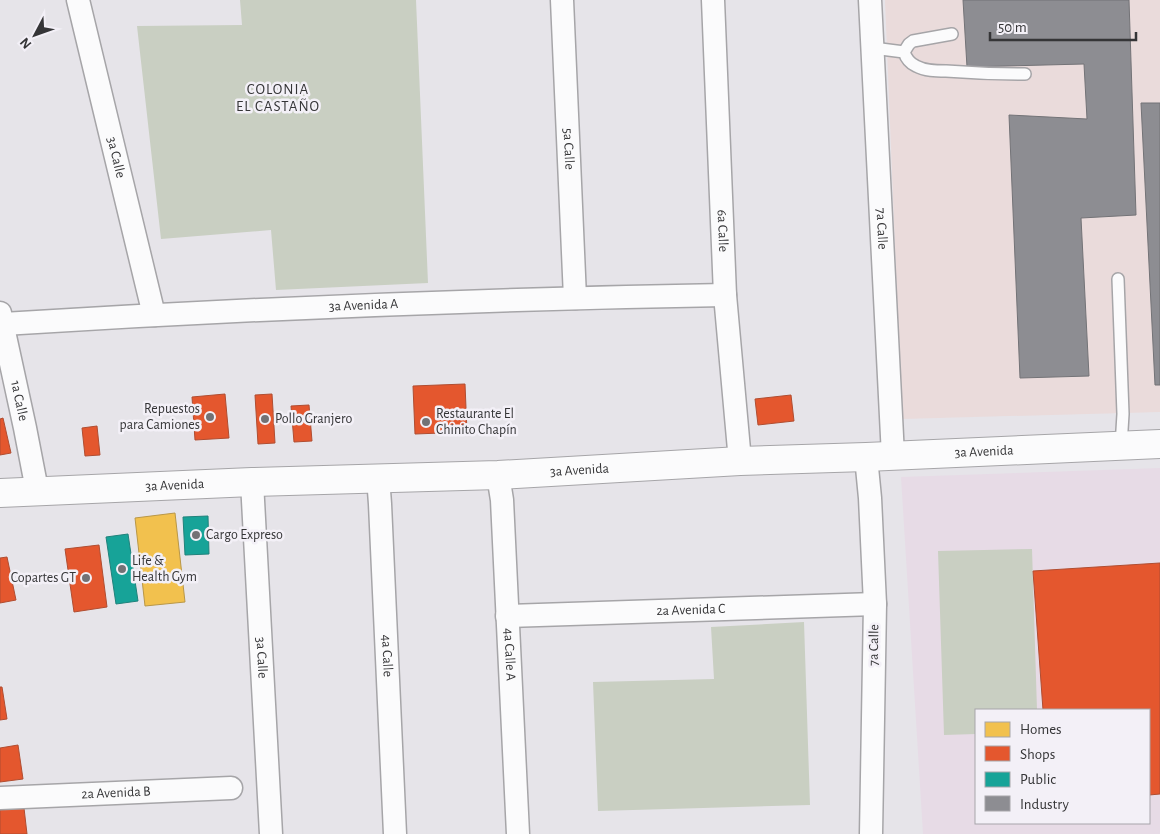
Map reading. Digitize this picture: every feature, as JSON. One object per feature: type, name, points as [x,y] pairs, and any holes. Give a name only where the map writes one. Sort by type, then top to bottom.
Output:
[{"type":"main road","name":"3a Avenida","points":[[0,493],[378,477],[498,474],[740,461],[1160,444]]},
{"type":"street","name":"3a Calle","points":[[78,0],[154,315]]},
{"type":"street","name":"5a Calle","points":[[562,0],[575,298]]},
{"type":"street","name":"6a Calle","points":[[713,0],[725,295],[740,461]]},
{"type":"street","name":"7a Calle","points":[[870,0],[893,456]]},
{"type":"street","name":"3a Avenida A","points":[[1,319],[154,315],[575,298],[725,295]]},
{"type":"street","name":"1a Calle","points":[[1,319],[38,490]]},
{"type":"street","name":"7a Calle","points":[[866,457],[875,604],[871,834]]},
{"type":"street","name":"4a Calle A","points":[[498,474],[502,500],[518,834]]},
{"type":"street","name":"4a Calle","points":[[378,477],[395,834]]},
{"type":"street","name":"3a Calle","points":[[252,482],[271,834]]},
{"type":"street","name":"2a Avenida C","points":[[507,616],[875,604]]},
{"type":"street","name":"2a Avenida B","points":[[0,798],[231,788]]},
{"type":"lane","points":[[904,52],[913,41],[952,34]]},
{"type":"lane","points":[[873,48],[904,52]]},
{"type":"lane","points":[[904,52],[910,63],[926,70],[976,74],[1025,74]]},
{"type":"lane","points":[[1118,279],[1123,414],[1121,446]]},
{"type":"shaded area","points":[[240,0],[416,0],[428,283],[276,290],[271,230],[161,239],[137,26],[242,25]]},
{"type":"shaded area","points":[[885,0],[1160,0],[1160,412],[902,419]]},
{"type":"shaded area","points":[[1160,468],[1160,834],[923,834],[901,477]]},
{"type":"shaded area","points":[[1032,549],[1037,709],[975,709],[975,734],[944,735],[938,551]]},
{"type":"shaded area","points":[[804,622],[810,805],[598,811],[593,682],[714,679],[711,627]]},
{"type":"building: Homes","points":[[175,513],[185,602],[145,606],[135,518]]},
{"type":"building: Shops","points":[[465,384],[467,432],[415,434],[413,386]]},
{"type":"building: Shops","name":"Repuestos para Camiones","points":[[225,394],[229,438],[195,440],[192,397]]},
{"type":"building: Shops","name":"Pollo Granjero","points":[[272,394],[275,443],[258,444],[255,395]]},
{"type":"building: Shops","points":[[791,395],[794,421],[758,425],[755,399]]},
{"type":"building: Shops","points":[[309,405],[312,441],[294,442],[291,406]]},
{"type":"building: Shops","points":[[3,418],[11,453],[0,455],[0,419]]},
{"type":"building: Shops","points":[[97,426],[100,455],[85,456],[82,428]]},
{"type":"building: Shops","name":"Copartes GT","points":[[99,545],[107,607],[74,612],[65,549]]},
{"type":"building: Shops","points":[[7,557],[16,600],[0,603],[0,558]]},
{"type":"building: Shops","points":[[1160,563],[1160,794],[1150,795],[1150,709],[1043,709],[1033,571]]},
{"type":"building: Shops","points":[[0,687],[2,687],[7,719],[0,720]]},
{"type":"building: Shops","points":[[18,745],[23,779],[0,782],[0,748]]},
{"type":"building: Shops","points":[[24,808],[27,834],[0,834],[0,810]]},
{"type":"building: Public","name":"Cargo Expreso","points":[[208,516],[209,554],[185,555],[183,517]]},
{"type":"building: Public","name":"Life & Health Gym","points":[[128,534],[138,601],[116,604],[106,537]]},
{"type":"building: Industry","points":[[963,0],[1129,0],[1136,215],[1081,218],[1089,376],[1020,378],[1009,115],[1087,119],[1084,64],[967,67]]},
{"type":"building: Industry","points":[[1141,103],[1160,103],[1160,385],[1155,385]]},
{"type":"place","name":"Repuestos para Camiones","points":[[210,417]]},
{"type":"place","name":"Pollo Granjero","points":[[265,419]]},
{"type":"place","name":"Restaurante El Chinito Chapín","points":[[426,422]]},
{"type":"place","name":"Cargo Expreso","points":[[196,535]]},
{"type":"place","name":"Life & Health Gym","points":[[122,569]]},
{"type":"place","name":"Copartes GT","points":[[86,578]]},
{"type":"district","name":"COLONIA EL CASTAÑO","points":[[278,98]]}]
